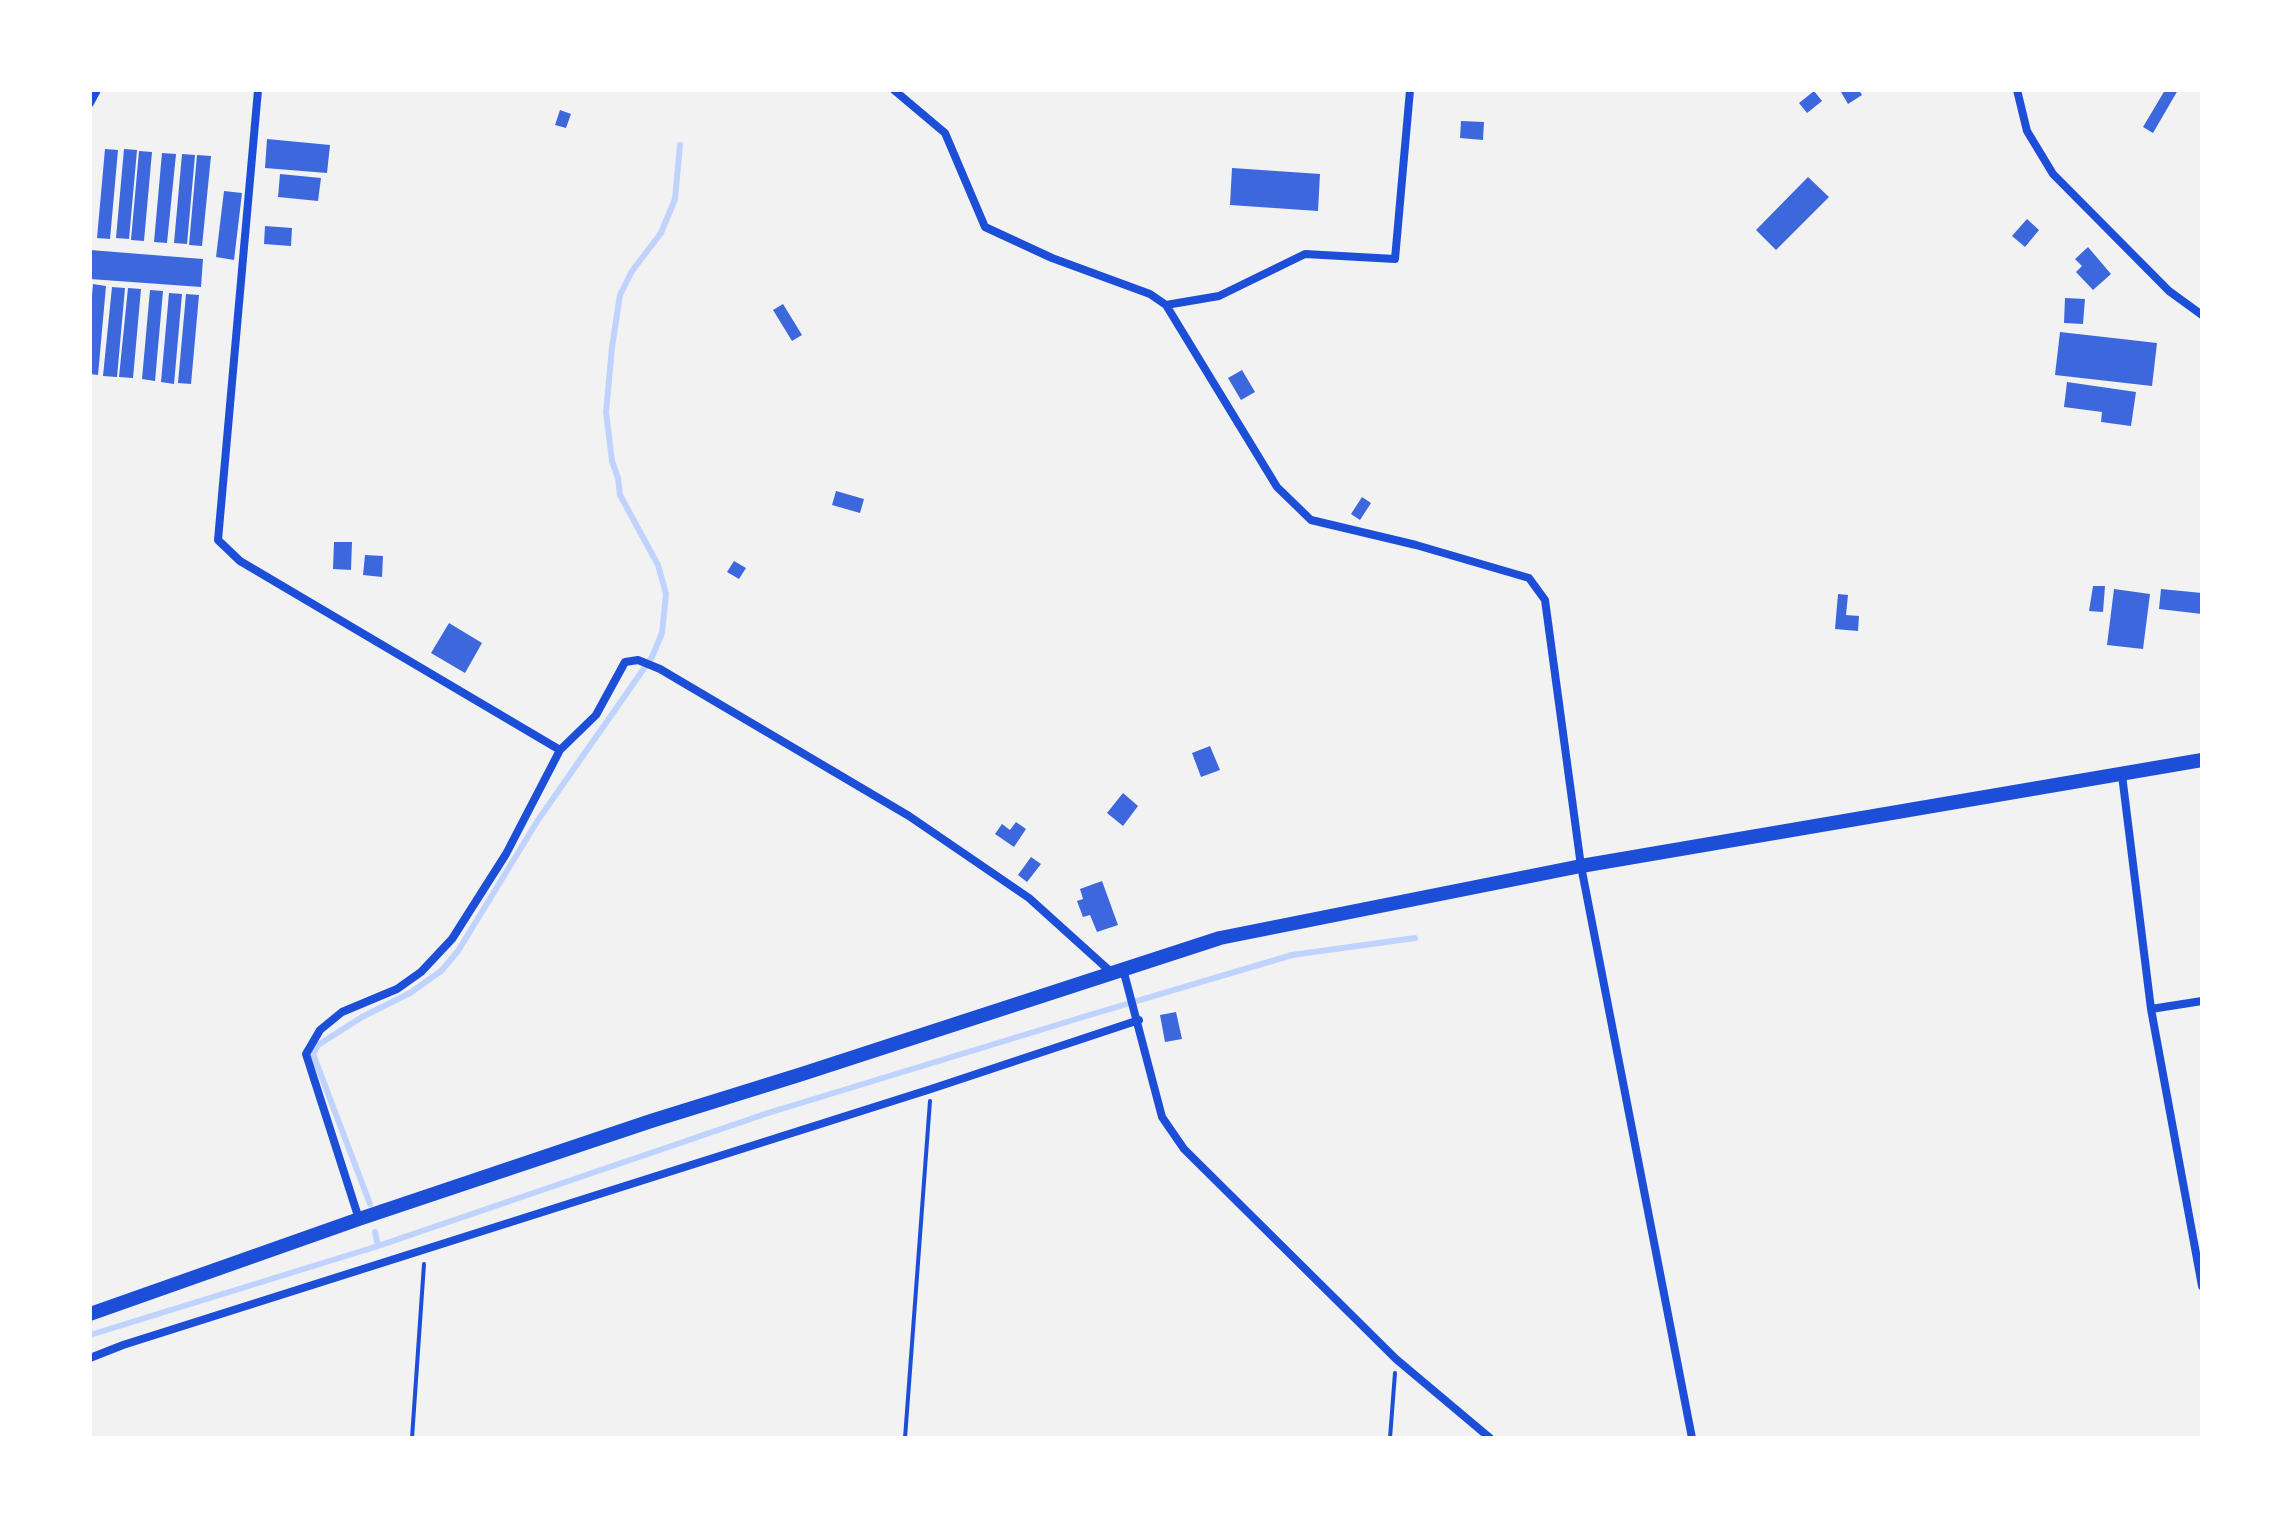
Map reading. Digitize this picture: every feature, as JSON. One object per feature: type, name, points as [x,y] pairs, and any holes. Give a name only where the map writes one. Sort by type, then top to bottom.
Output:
[{"type":"street","points":[[90,103],[97,90]]},
{"type":"street","points":[[258,90],[218,540],[240,561],[560,750]]},
{"type":"street","points":[[894,90],[945,133],[985,227],[1052,258],[1150,294],[1166,305],[1277,487],[1311,520],[1416,545],[1529,578],[1545,600],[1581,866],[1692,1438]]},
{"type":"street","points":[[1166,305],[1219,296],[1305,254],[1395,259],[1410,90]]},
{"type":"street","points":[[2017,90],[2027,131],[2053,174],[2169,291],[2202,315]]},
{"type":"street","points":[[359,1219],[306,1054],[320,1030],[342,1012],[397,989],[421,972],[452,939],[506,854],[560,750],[596,715],[625,662],[638,660],[660,669],[909,816],[1029,898],[1117,970],[1127,984],[1139,1020],[1162,1117],[1184,1149],[1396,1359],[1490,1438]]},
{"type":"street","points":[[90,1314],[651,1121],[1220,938],[1581,866],[2202,760]]},
{"type":"street","points":[[2122,775],[2151,1009],[2202,1286]]},
{"type":"street","points":[[2151,1009],[2202,1001]]},
{"type":"street","points":[[90,1358],[1139,1020]]},
{"type":"path","points":[[905,1438],[931,1089]]},
{"type":"path","points":[[412,1438],[425,1250]]},
{"type":"path","points":[[1390,1438],[1396,1359]]},
{"type":"building","points":[[1859,90],[1862,95],[1848,104],[1841,92]]},
{"type":"building","points":[[2165,90],[2178,90],[2153,133],[2143,127]]},
{"type":"building","points":[[1814,91],[1822,101],[1807,113],[1799,103]]},
{"type":"building","points":[[560,110],[571,114],[566,128],[555,125]]},
{"type":"building","points":[[1461,121],[1484,122],[1483,140],[1460,138]]},
{"type":"building","points":[[267,139],[330,145],[327,173],[265,168]]},
{"type":"building","points":[[105,149],[118,150],[110,239],[97,238]]},
{"type":"building","points":[[124,149],[137,150],[129,239],[116,238]]},
{"type":"building","points":[[139,151],[152,152],[144,241],[131,240]]},
{"type":"building","points":[[162,153],[176,154],[167,243],[154,242]]},
{"type":"building","points":[[182,154],[195,155],[187,244],[174,243]]},
{"type":"building","points":[[197,155],[211,156],[202,246],[189,245]]},
{"type":"building","points":[[1232,168],[1320,174],[1318,211],[1230,205]]},
{"type":"building","points":[[280,174],[321,178],[318,201],[278,197]]},
{"type":"building","points":[[1808,177],[1829,197],[1776,250],[1756,230]]},
{"type":"building","points":[[224,191],[242,193],[234,260],[216,257]]},
{"type":"building","points":[[2027,219],[2039,230],[2025,247],[2012,236]]},
{"type":"building","points":[[265,226],[292,228],[291,246],[264,244]]},
{"type":"building","points":[[2088,247],[2111,274],[2093,290],[2076,272],[2082,266],[2075,259]]},
{"type":"building","points":[[90,250],[203,259],[201,287],[90,279]]},
{"type":"building","points":[[93,284],[106,286],[98,375],[90,374]]},
{"type":"building","points":[[112,287],[125,288],[117,377],[103,376]]},
{"type":"building","points":[[128,288],[141,289],[133,378],[119,377]]},
{"type":"building","points":[[150,290],[163,291],[155,381],[142,379]]},
{"type":"building","points":[[169,293],[182,294],[174,384],[161,382]]},
{"type":"building","points":[[186,294],[199,295],[191,384],[178,383]]},
{"type":"building","points":[[2065,298],[2085,299],[2083,324],[2064,323]]},
{"type":"building","points":[[783,304],[802,335],[792,341],[773,310]]},
{"type":"building","points":[[2060,332],[2157,343],[2152,386],[2055,375]]},
{"type":"building","points":[[1242,370],[1255,392],[1241,400],[1228,378]]},
{"type":"building","points":[[2067,382],[2136,392],[2131,426],[2101,422],[2102,412],[2064,407]]},
{"type":"building","points":[[836,491],[864,499],[860,513],[832,505]]},
{"type":"building","points":[[1362,497],[1371,503],[1360,520],[1351,514]]},
{"type":"building","points":[[334,542],[352,542],[351,570],[333,569]]},
{"type":"building","points":[[365,555],[383,556],[382,577],[363,575]]},
{"type":"building","points":[[734,561],[746,568],[739,579],[727,572]]},
{"type":"building","points":[[2093,586],[2105,586],[2103,612],[2089,611]]},
{"type":"building","points":[[2114,589],[2150,594],[2143,649],[2107,645]]},
{"type":"building","points":[[2161,589],[2202,593],[2202,614],[2159,609]]},
{"type":"building","points":[[1838,594],[1848,595],[1846,615],[1859,616],[1858,631],[1835,629]]},
{"type":"building","points":[[449,623],[482,643],[465,673],[431,653]]},
{"type":"building","points":[[1210,746],[1220,770],[1201,777],[1192,753]]},
{"type":"building","points":[[1123,793],[1138,806],[1123,826],[1107,813]]},
{"type":"building","points":[[1016,822],[1026,829],[1014,847],[995,834],[1002,824],[1010,830]]},
{"type":"building","points":[[1031,857],[1041,864],[1027,882],[1018,875]]},
{"type":"building","points":[[1102,881],[1118,925],[1097,932],[1090,915],[1083,917],[1077,901],[1083,899],[1080,889]]},
{"type":"building","points":[[1176,1012],[1182,1039],[1165,1042],[1160,1015]]},
{"type":"waterway","points":[[370,1204],[313,1054],[318,1045],[362,1017],[410,993],[441,971],[458,951],[538,820],[652,657],[662,633],[666,594],[658,565],[620,495],[606,412],[620,295],[632,271],[661,233],[675,199],[680,145]]},
{"type":"waterway","points":[[90,1335],[378,1246],[768,1113],[1083,1017],[1292,955],[1415,938]]},
{"type":"waterway","points":[[375,1232],[378,1246]]}]
